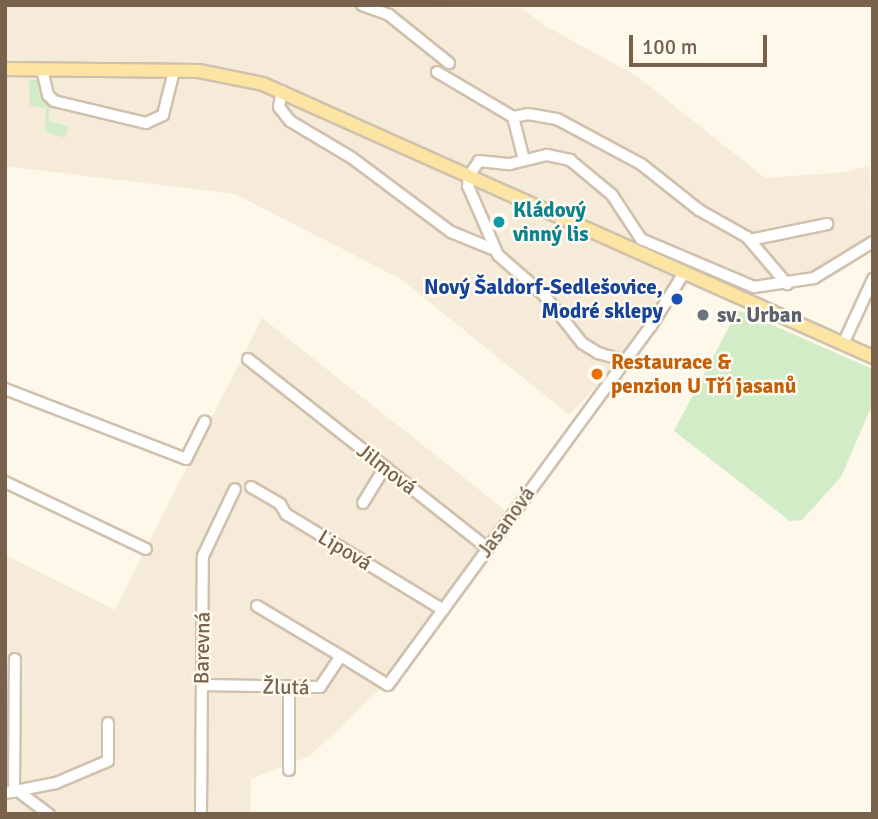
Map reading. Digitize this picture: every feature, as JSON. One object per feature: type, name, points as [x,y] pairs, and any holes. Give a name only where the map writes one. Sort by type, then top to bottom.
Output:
[{"type":"main road","points":[[5,69],[221,74],[282,91],[873,357]]},
{"type":"street","points":[[362,5],[388,15],[449,63]]},
{"type":"street","points":[[42,69],[48,95],[54,101],[146,123],[163,115],[174,71]]},
{"type":"street","points":[[437,72],[513,117],[528,114],[557,119],[641,164],[705,214],[750,240],[787,284]]},
{"type":"street","points":[[282,91],[279,107],[290,121],[352,158],[450,232],[495,250],[545,296],[582,342],[598,353],[626,361]]},
{"type":"street","points":[[513,117],[524,160]]},
{"type":"street","points":[[495,250],[470,191],[469,176],[479,161],[524,160],[547,155],[570,160],[612,195],[641,239],[754,287],[787,284],[820,275],[873,242]]},
{"type":"street","points":[[750,240],[827,224]]},
{"type":"street","points":[[633,250],[641,239]]},
{"type":"street","name":"Jasanová","points":[[341,656],[388,685],[626,361],[684,273]]},
{"type":"street","points":[[843,344],[873,279]]},
{"type":"street","name":"Jilmová","points":[[248,359],[487,548]]},
{"type":"street","points":[[5,389],[186,459],[205,421]]},
{"type":"street","points":[[363,503],[385,467]]},
{"type":"street","points":[[5,482],[146,549]]},
{"type":"street","name":"Lipová","points":[[251,487],[280,503],[286,514],[443,610]]},
{"type":"street","name":"Barevná","points":[[201,814],[203,556],[235,489]]},
{"type":"street","points":[[257,606],[341,656]]},
{"type":"street","name":"Žlutá","points":[[202,685],[320,687],[341,656]]},
{"type":"street","points":[[12,792],[15,659]]},
{"type":"street","points":[[289,687],[289,770]]},
{"type":"street","points":[[12,792],[56,783],[108,761],[108,723]]},
{"type":"street","points":[[12,792],[49,814]]},
{"type":"shaded area","points":[[5,5],[522,8],[542,24],[638,77],[765,178],[845,172],[869,166],[873,237],[820,271],[801,277],[757,279],[730,275],[691,256],[618,364],[569,415],[401,279],[235,194],[5,166]]},
{"type":"shaded area","points":[[262,318],[510,514],[392,678],[310,756],[251,779],[250,814],[5,814],[5,555],[115,610]]},
{"type":"green space","points":[[29,80],[43,80],[47,99],[84,113],[49,108],[49,121],[68,126],[65,138],[45,131],[46,108],[30,106]]},
{"type":"green space","points":[[738,310],[873,369],[873,403],[841,477],[802,520],[790,521],[674,431]]},
{"type":"place","name":"Kládový vinný lis","points":[[499,222]]},
{"type":"place","name":"Nový Šaldorf-Sedlešovice, Modré sklepy","points":[[677,299]]},
{"type":"place","name":"sv. Urban","points":[[703,315]]},
{"type":"place","name":"Restaurace & penzion U Tří jasanů","points":[[597,374]]}]
